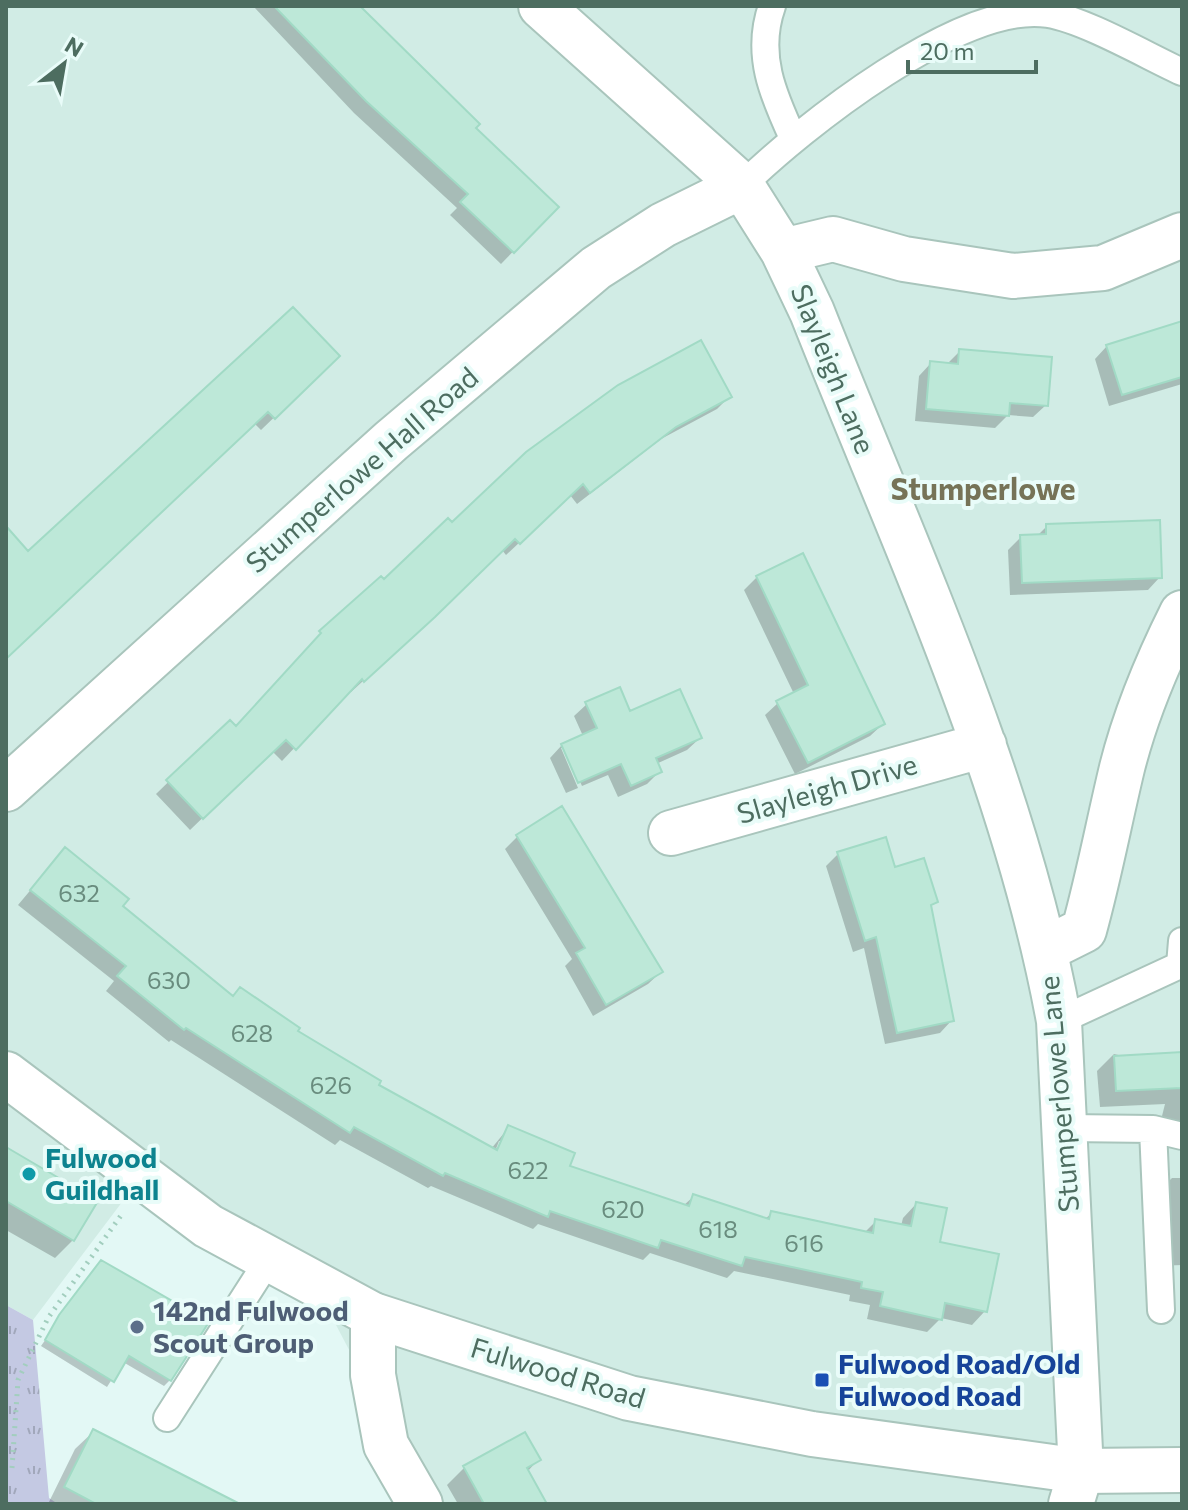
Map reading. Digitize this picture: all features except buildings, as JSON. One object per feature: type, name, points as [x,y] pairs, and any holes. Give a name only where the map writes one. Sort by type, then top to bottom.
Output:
[{"type":"street","name":"Slayleigh Lane","points":[[541,6],[742,186],[783,251],[812,312],[984,745],[1046,949]]},
{"type":"street","name":"Stumperlowe Hall Road","points":[[6,789],[391,441],[596,268],[663,225],[742,186]]},
{"type":"street","points":[[783,251],[833,239],[904,259],[1013,276],[1103,268],[1182,235]]},
{"type":"street","name":"Stumperlowe Lane","points":[[1076,1487],[1067,1128],[1059,1021],[1046,949],[1084,930],[1105,856],[1123,765],[1166,646],[1182,613]]},
{"type":"street","name":"Slayleigh Drive","points":[[671,833],[984,745]]},
{"type":"street","name":"Fulwood Road","points":[[6,1074],[208,1226],[373,1315],[629,1398],[1076,1487],[1182,1470]]},
{"type":"street","points":[[373,1315],[373,1375],[386,1445],[420,1504]]},
{"type":"lane","points":[[772,6],[763,30],[771,91],[793,138]]},
{"type":"lane","points":[[742,186],[793,138],[850,93],[991,20],[1048,14],[1116,40],[1182,72]]},
{"type":"lane","points":[[1059,1021],[1181,957]]},
{"type":"lane","points":[[1067,1128],[1153,1129],[1182,1136]]},
{"type":"lane","points":[[1153,1129],[1161,1310]]},
{"type":"lane","points":[[167,1418],[269,1259]]},
{"type":"path","points":[[12,1468],[18,1380],[48,1318],[146,1180]]},
{"type":"shaded area","points":[[6,6],[1182,6],[1182,1504],[430,1504],[325,1304],[144,1173],[33,1320],[6,1305]]},
{"type":"green space","points":[[6,1305],[33,1320],[49,1498],[58,1504],[6,1504]]},
{"type":"place","name":"Fulwood Guildhall","points":[[29,1174]]},
{"type":"place","name":"142nd Fulwood Scout Group","points":[[137,1327]]},
{"type":"place","name":"Fulwood Road/Old Fulwood Road","points":[[822,1380]]},
{"type":"district","name":"Stumperlowe","points":[[983,490]]}]
